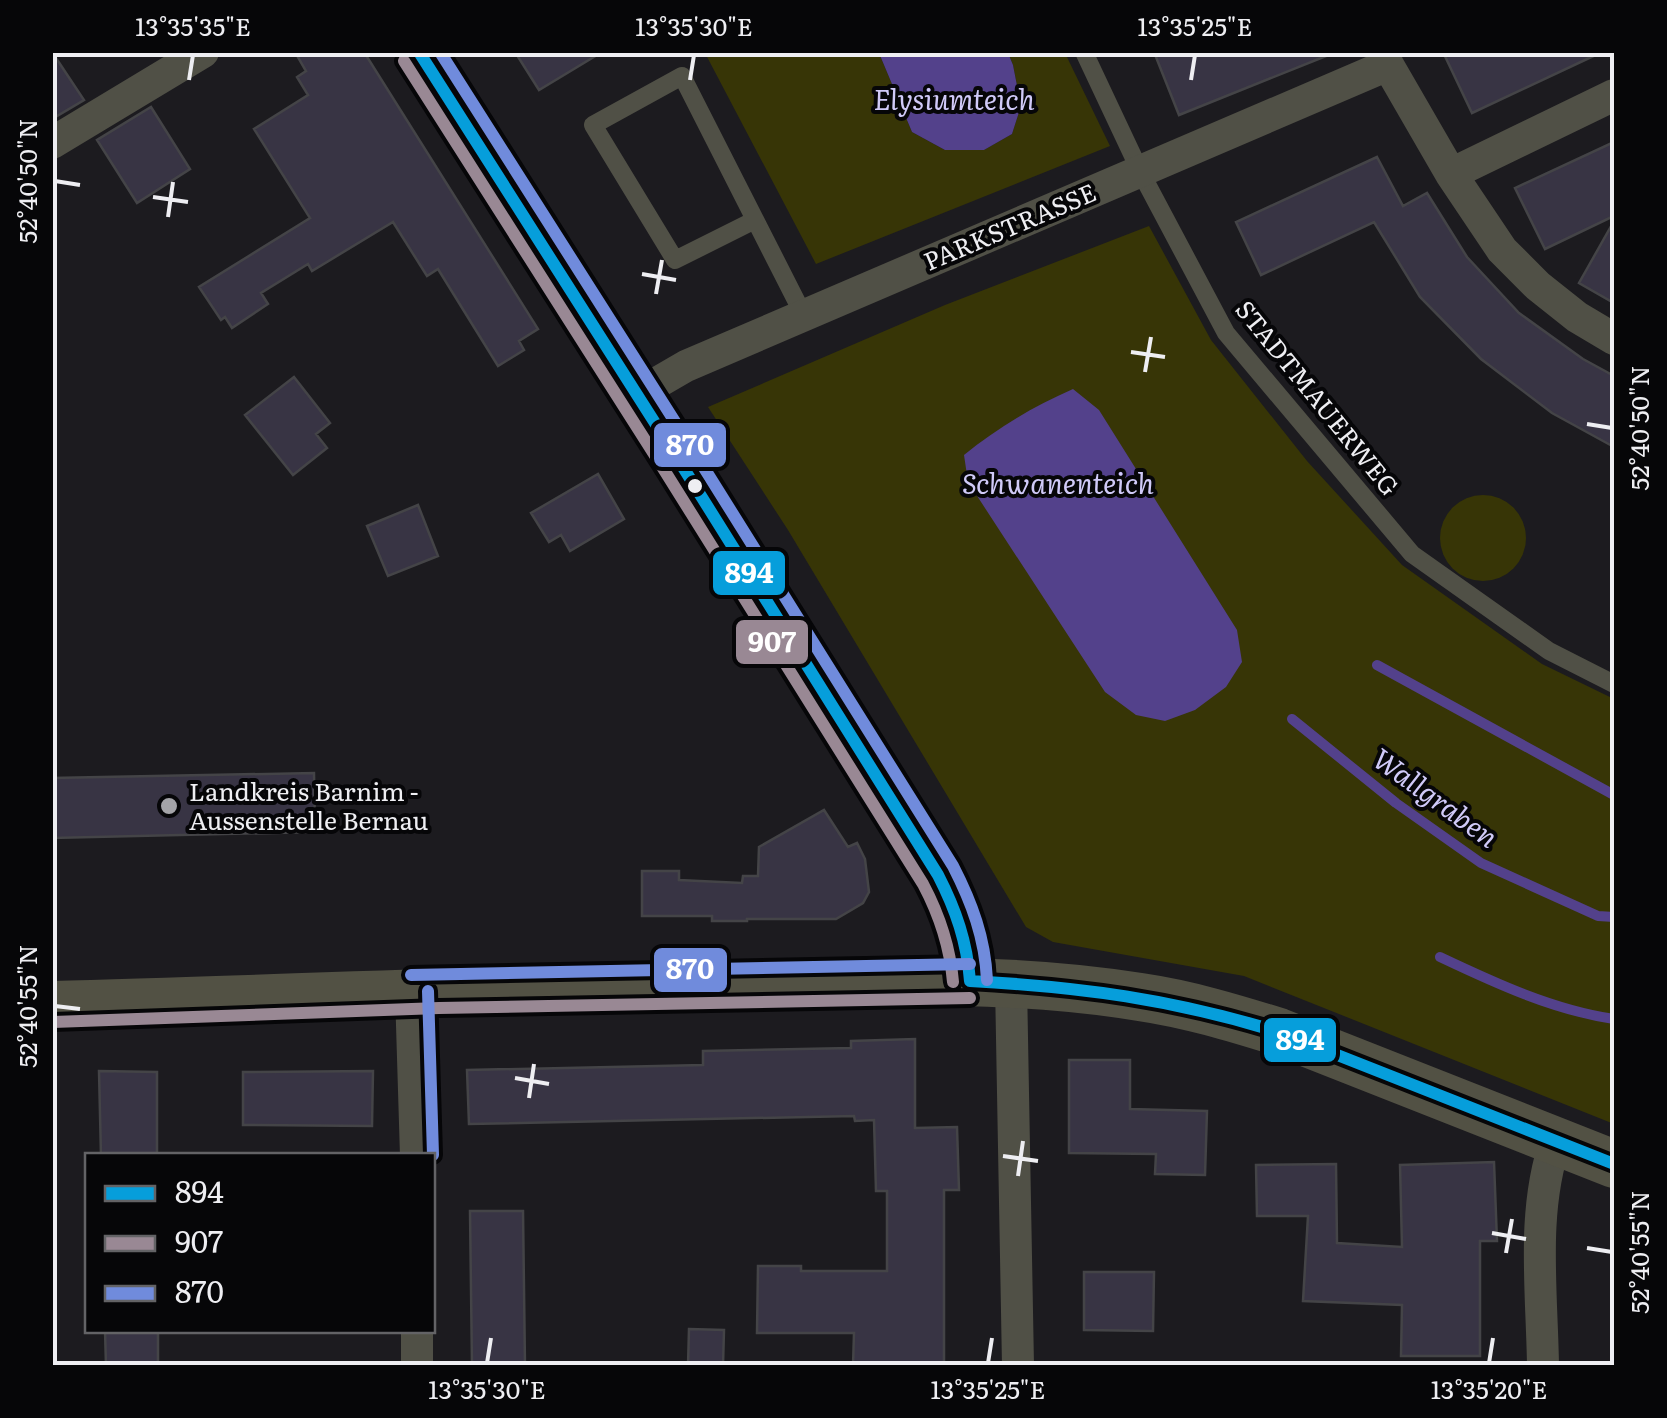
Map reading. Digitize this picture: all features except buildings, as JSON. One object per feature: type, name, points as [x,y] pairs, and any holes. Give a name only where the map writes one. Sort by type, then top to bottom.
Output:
[{"type":"main road","points":[[419,52],[938,875],[960,917],[969,958],[991,982]]},
{"type":"main road","points":[[52,1005],[411,992],[991,982],[1141,997],[1240,1020],[1298,1040],[1614,1164]]},
{"type":"street","points":[[52,143],[203,52]]},
{"type":"street","points":[[1386,59],[1452,174],[1502,250],[1578,317],[1614,339]]},
{"type":"street","name":"PARKSTRASSE","points":[[636,395],[686,366],[1140,171],[1386,59]]},
{"type":"street","points":[[1452,174],[1614,95]]},
{"type":"street","points":[[991,982],[1013,1090],[1018,1366]]},
{"type":"street","points":[[411,992],[416,1153]]},
{"type":"street","points":[[1543,1366],[1541,1211],[1547,1166],[1556,1140]]},
{"type":"street","points":[[416,1333],[417,1366]]},
{"type":"lane","name":"STADTMAUERWEG","points":[[1084,52],[1140,171],[1226,333],[1412,554],[1549,651],[1614,684]]},
{"type":"lane","points":[[755,220],[675,260],[593,126],[682,76],[804,316]]},
{"type":"shaded area","points":[[705,53],[879,53],[912,132],[945,150],[984,150],[1012,134],[1021,106],[1008,53],[1065,53],[1110,146],[816,264]]},
{"type":"shaded area","points":[[1149,226],[1211,340],[1307,461],[1402,565],[1542,664],[1614,699],[1614,1124],[1244,976],[1053,942],[1026,927],[788,530],[708,407],[945,305]]},
{"type":"shaded area","points":[[1483,495],[1513,508],[1526,538],[1513,568],[1483,581],[1453,568],[1440,538],[1453,508]]},
{"type":"water","name":"Elysiumteich","points":[[879,53],[1008,53],[1021,106],[1012,134],[984,150],[945,150],[912,132]]},
{"type":"water","name":"Schwanenteich","points":[[1073,389],[1099,410],[1237,630],[1242,662],[1226,687],[1195,710],[1165,721],[1136,715],[1105,692],[968,482],[964,455],[1016,418]]},
{"type":"waterway","name":"Wallgraben","points":[[1377,665],[1614,795]]},
{"type":"waterway","name":"Wallgraben","points":[[1292,719],[1396,803],[1481,863],[1598,916],[1614,917]]},
{"type":"waterway","name":"Wallgraben","points":[[1440,957],[1547,1002],[1614,1019]]},
{"type":"transit line","name":"894","points":[[419,52],[938,875],[960,926],[970,981]]},
{"type":"transit line","name":"870","points":[[440,52],[953,866],[976,921],[987,980]]},
{"type":"transit line","name":"907","points":[[404,61],[923,884],[943,931],[953,982]]},
{"type":"transit line","name":"870","points":[[411,975],[970,964]]},
{"type":"transit line","name":"894","points":[[970,981],[1126,996],[1279,1032],[1614,1164]]},
{"type":"transit line","name":"870","points":[[428,991],[433,1153]]},
{"type":"transit line","name":"907","points":[[53,1022],[439,1008],[970,998]]},
{"type":"place","name":"Landkreis Barnim - Aussenstelle Bernau","points":[[169,806]]}]
